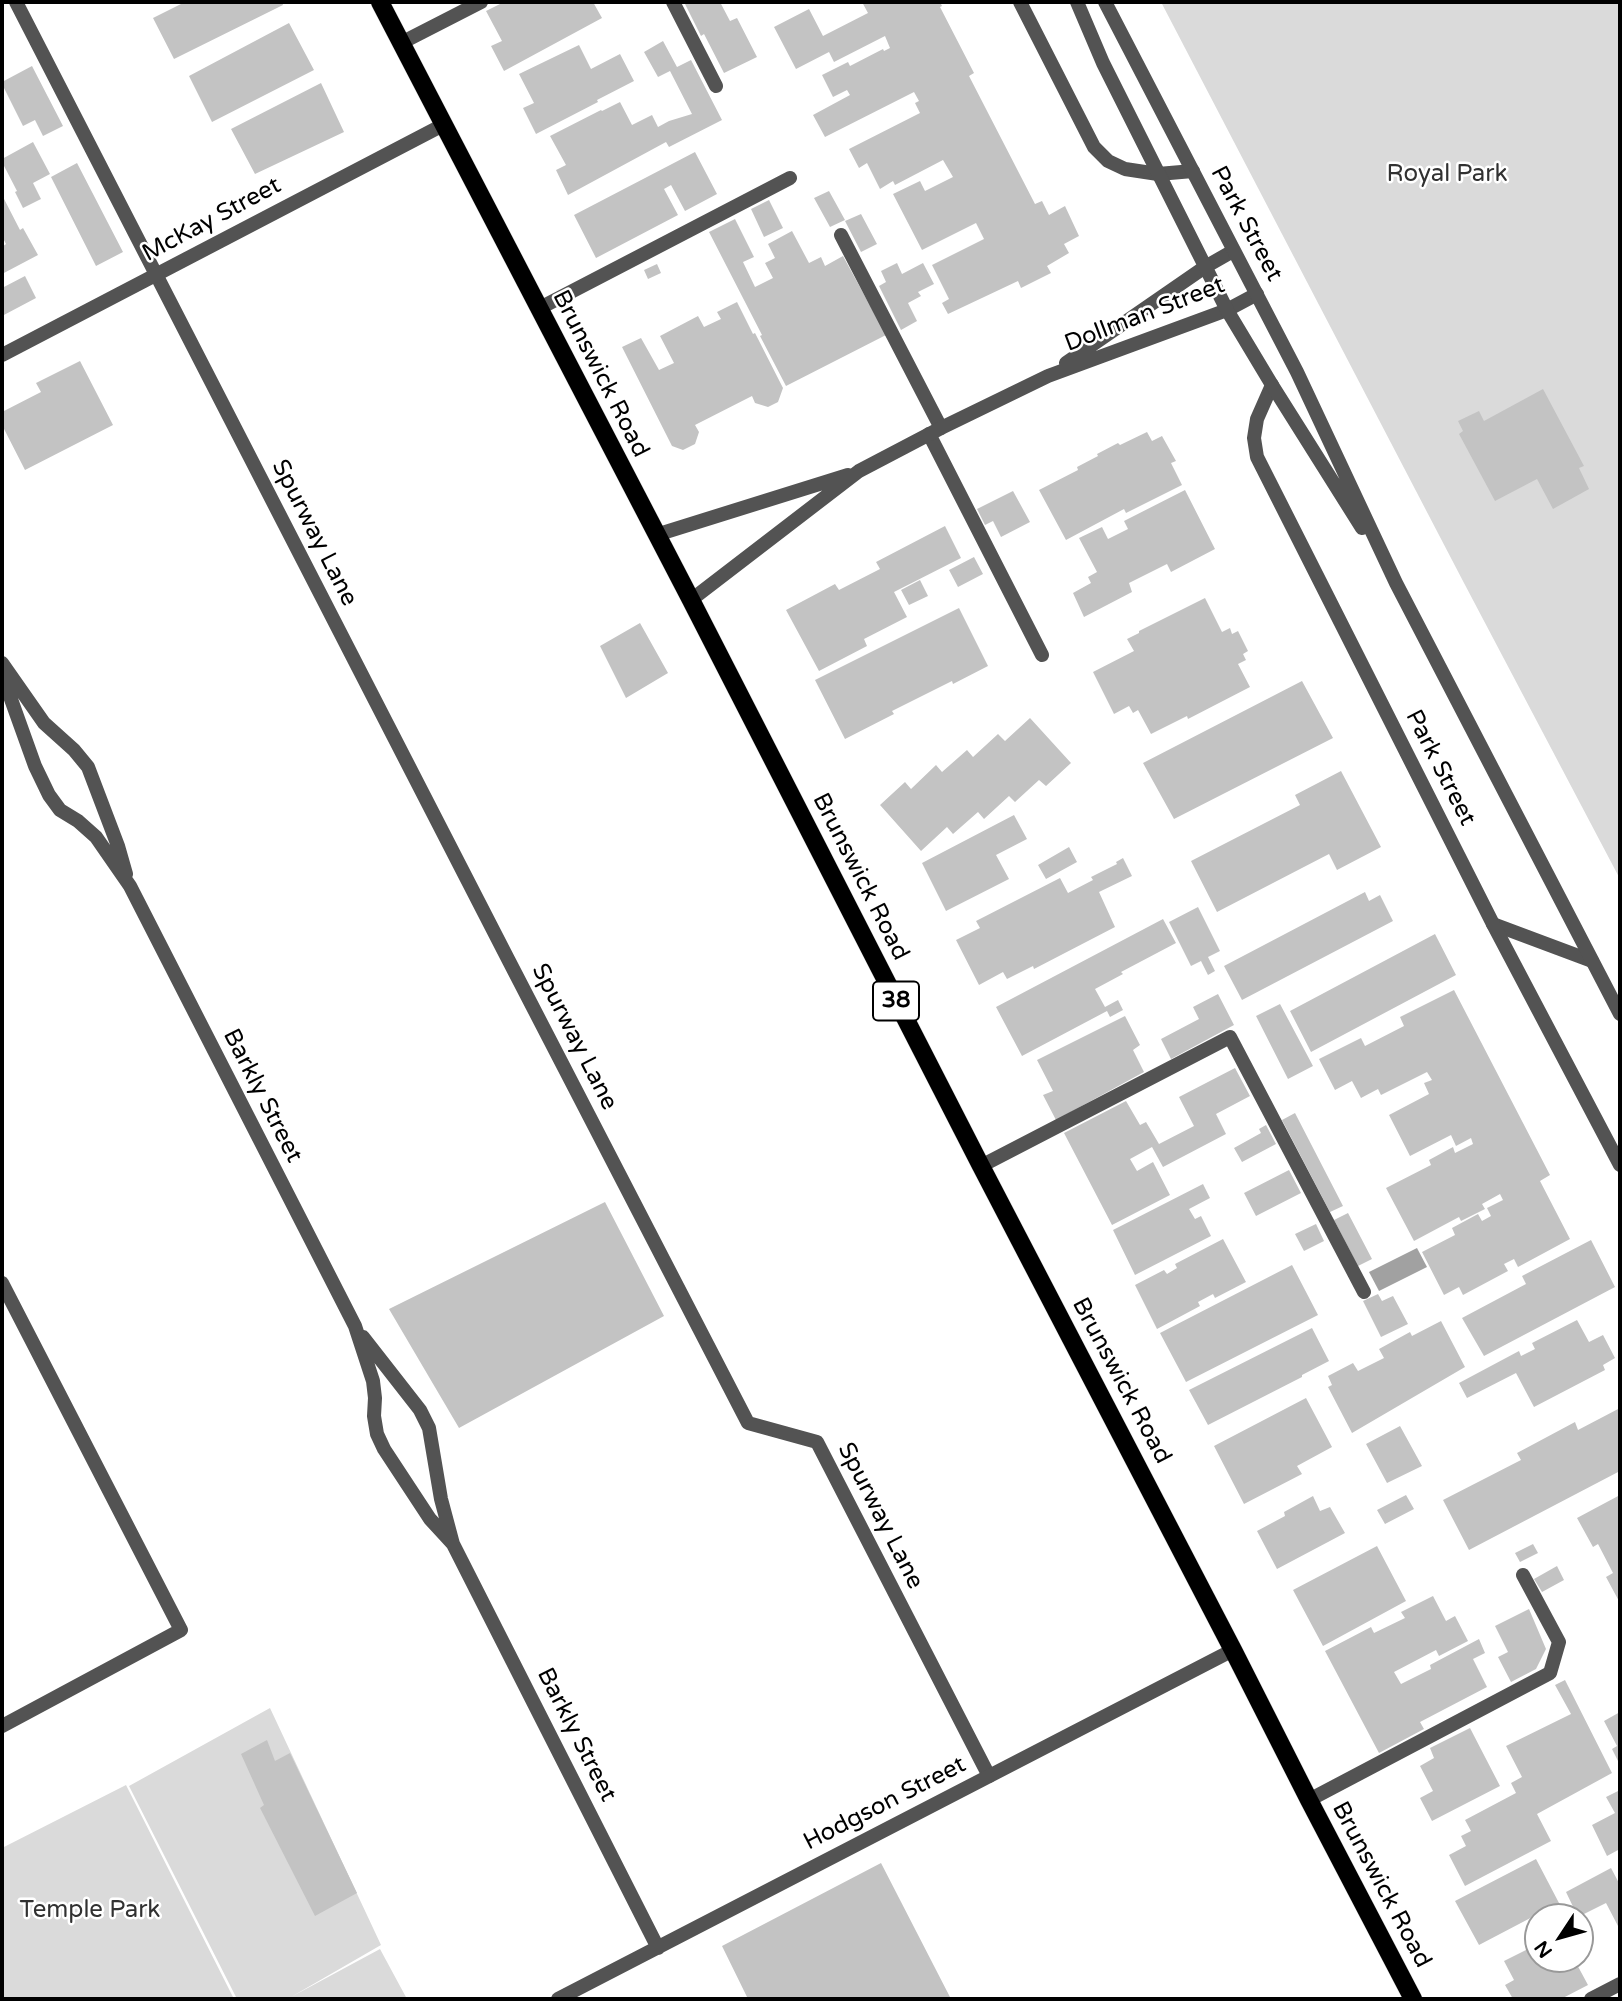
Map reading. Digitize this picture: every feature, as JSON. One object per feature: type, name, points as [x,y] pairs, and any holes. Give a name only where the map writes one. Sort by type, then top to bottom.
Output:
[{"type":"main road","name":"Brunswick Road","points":[[380,2],[1413,1999]]},
{"type":"street","name":"Spurway Lane","points":[[16,2],[748,1423],[817,1442],[989,1776]]},
{"type":"street","points":[[401,43],[481,2]]},
{"type":"street","points":[[673,2],[716,86]]},
{"type":"street","points":[[1020,2],[1094,147],[1108,161],[1125,169],[1157,174],[1193,171]]},
{"type":"street","name":"Park Street","points":[[1077,2],[1103,63],[1157,174],[1227,310],[1396,583]]},
{"type":"street","name":"Park Street","points":[[1105,2],[1297,372],[1396,583],[1620,1014]]},
{"type":"street","name":"McKay Street","points":[[2,355],[443,125]]},
{"type":"street","points":[[538,309],[790,178]]},
{"type":"street","points":[[841,234],[1042,655]]},
{"type":"street","name":"Dollman Street","points":[[1048,376],[1205,267],[1233,251]]},
{"type":"street","name":"Dollman Street","points":[[691,600],[859,471],[1048,376],[1227,310],[1257,294]]},
{"type":"street","name":"Park Street","points":[[1272,385],[1257,419],[1254,438],[1256,457],[1493,924],[1620,1165]]},
{"type":"street","name":"Dollman Street","points":[[656,535],[859,471]]},
{"type":"street","name":"Barkly Street","points":[[2,663],[44,723],[74,750],[88,767],[130,886]]},
{"type":"street","name":"Barkly Street","points":[[2,674],[35,766],[49,795],[60,810],[96,837],[130,886],[355,1326],[373,1381],[374,1416],[377,1434],[384,1449],[430,1519],[453,1544]]},
{"type":"street","points":[[1493,924],[1592,961]]},
{"type":"street","points":[[981,1167],[1230,1037],[1364,1292]]},
{"type":"street","points":[[2,1283],[181,1630],[2,1726]]},
{"type":"street","name":"Barkly Street","points":[[355,1326],[420,1410],[429,1428],[441,1499],[453,1544],[658,1948]]},
{"type":"street","points":[[1309,1800],[1550,1672],[1559,1642],[1523,1575]]},
{"type":"street","name":"Hodgson Street","points":[[558,1999],[1233,1650]]},
{"type":"street","points":[[1591,1999],[1620,1984]]},
{"type":"green space","name":"Royal Park","points":[[1161,2],[1620,2],[1620,879],[1464,583]]},
{"type":"green space","points":[[270,1708],[381,1945],[291,1997],[380,1949],[407,1999],[237,1999],[129,1786]]},
{"type":"green space","name":"Temple Park","points":[[126,1785],[234,1999],[2,1999],[2,1848]]},
{"type":"shaded area","points":[[1417,1248],[1427,1267],[1379,1291],[1369,1272]]},
{"type":"building","points":[[185,2],[282,2],[283,5],[174,59],[153,18]]},
{"type":"building","points":[[504,2],[593,2],[602,18],[504,71],[491,46],[502,41],[486,11]]},
{"type":"building","points":[[684,2],[720,2],[730,21],[737,18],[757,57],[724,73]]},
{"type":"building","points":[[862,2],[940,2],[940,7],[974,73],[969,76],[1035,204],[1042,201],[1049,215],[1065,206],[1079,236],[1064,244],[1069,253],[1047,266],[1051,273],[1021,288],[1018,281],[948,314],[942,303],[949,299],[932,265],[984,239],[976,223],[922,250],[893,194],[920,181],[925,191],[953,177],[943,160],[895,185],[893,181],[880,189],[867,163],[859,168],[849,149],[920,113],[915,103],[919,101],[914,92],[825,137],[813,115],[850,95],[847,90],[833,97],[822,75],[848,62],[850,66],[890,48],[885,36],[834,62],[829,52],[796,69],[774,27],[809,9],[823,36],[868,13]]},
{"type":"building","points":[[289,23],[314,70],[212,122],[189,76]]},
{"type":"building","points":[[663,41],[677,67],[691,60],[722,120],[669,147],[666,142],[568,195],[556,170],[566,165],[550,136],[620,102],[632,125],[652,115],[658,127],[692,114],[670,71],[658,77],[644,52]]},
{"type":"building","points":[[579,45],[591,69],[620,54],[634,81],[536,134],[523,108],[534,103],[519,74]]},
{"type":"building","points":[[32,66],[63,126],[43,136],[35,120],[23,126],[2,84]]},
{"type":"building","points":[[321,83],[344,132],[255,174],[231,129]]},
{"type":"building","points":[[33,142],[50,174],[33,183],[41,199],[23,208],[2,159]]},
{"type":"building","points":[[695,152],[717,194],[685,211],[671,185],[664,189],[678,215],[596,258],[574,215]]},
{"type":"building","points":[[77,163],[123,252],[96,266],[51,177]]},
{"type":"building","points":[[829,191],[845,220],[830,227],[814,198]]},
{"type":"building","points":[[2,195],[20,230],[23,228],[38,255],[2,274],[2,247],[6,244],[2,239]]},
{"type":"building","points":[[769,200],[783,228],[764,237],[751,209]]},
{"type":"building","points":[[861,214],[877,244],[861,252],[845,221]]},
{"type":"building","points":[[735,219],[754,257],[743,262],[755,287],[773,278],[765,263],[775,258],[768,244],[792,231],[809,263],[821,257],[825,266],[843,256],[886,335],[786,386],[709,232]]},
{"type":"building","points":[[897,263],[902,274],[923,263],[934,284],[918,292],[921,296],[908,303],[917,321],[901,330],[879,286],[886,282],[881,271]]},
{"type":"building","points":[[657,264],[661,273],[648,279],[644,270]]},
{"type":"building","points":[[25,276],[36,298],[2,316],[2,288]]},
{"type":"building","points":[[737,302],[783,388],[778,402],[768,407],[755,403],[752,396],[695,425],[699,432],[695,444],[683,450],[672,446],[622,347],[641,338],[659,370],[674,363],[660,336],[698,316],[704,327],[721,319],[717,312]]},
{"type":"building","points":[[80,361],[113,425],[25,470],[2,425],[2,412],[41,392],[36,383]]},
{"type":"building","points":[[1543,389],[1584,466],[1579,468],[1589,489],[1553,509],[1537,479],[1495,501],[1459,434],[1463,431],[1458,421],[1479,411],[1484,421]]},
{"type":"building","points":[[1147,432],[1152,441],[1162,436],[1176,461],[1171,463],[1182,485],[1126,513],[1124,509],[1066,540],[1039,490],[1078,470],[1077,467],[1098,456],[1097,454]]},
{"type":"building","points":[[1185,490],[1215,549],[1171,572],[1167,564],[1129,583],[1132,592],[1084,617],[1073,593],[1091,583],[1088,577],[1097,572],[1079,538],[1102,527],[1108,539],[1128,529],[1124,521]]},
{"type":"building","points":[[1013,491],[1030,522],[1001,537],[993,521],[985,525],[977,509]]},
{"type":"building","points":[[945,526],[961,558],[894,592],[907,617],[864,639],[867,646],[819,671],[786,610],[835,584],[839,590],[880,569],[876,562]]},
{"type":"building","points":[[974,557],[983,574],[958,587],[949,570]]},
{"type":"building","points":[[920,580],[928,596],[909,605],[901,590]]},
{"type":"building","points":[[1205,598],[1222,632],[1230,628],[1232,634],[1238,631],[1248,651],[1243,654],[1246,660],[1238,664],[1250,687],[1188,719],[1187,716],[1151,734],[1138,710],[1133,713],[1129,706],[1114,714],[1093,672],[1134,651],[1127,639],[1139,631]]},
{"type":"building","points":[[959,608],[988,666],[892,711],[894,714],[845,739],[815,680]]},
{"type":"building","points":[[640,623],[668,673],[626,698],[600,646]]},
{"type":"building","points":[[1302,681],[1333,738],[1174,819],[1143,763]]},
{"type":"building","points":[[1030,718],[1071,763],[1046,786],[1039,780],[1015,802],[1009,796],[984,819],[978,812],[953,834],[947,827],[921,851],[880,805],[905,782],[911,789],[936,765],[942,772],[967,750],[973,757],[998,734],[1005,741]]},
{"type":"building","points":[[1341,771],[1381,847],[1337,870],[1329,854],[1217,912],[1191,861],[1300,805],[1295,795]]},
{"type":"building","points":[[1014,815],[1027,839],[996,855],[1009,879],[946,911],[922,863]]},
{"type":"building","points":[[1069,847],[1077,862],[1046,879],[1038,865]]},
{"type":"building","points":[[1123,858],[1132,876],[1099,892],[1115,927],[1034,969],[1033,966],[1007,979],[1003,972],[979,985],[956,940],[980,928],[976,921],[1060,878],[1068,893],[1093,880],[1091,877]]},
{"type":"building","points":[[1365,892],[1369,901],[1380,895],[1393,921],[1242,1000],[1224,966]]},
{"type":"building","points":[[1198,907],[1220,951],[1208,957],[1215,971],[1208,975],[1201,961],[1191,966],[1169,922]]},
{"type":"building","points":[[1163,919],[1176,943],[1095,989],[1105,1007],[1118,1000],[1123,1010],[1110,1017],[1107,1011],[1022,1056],[996,1007]]},
{"type":"building","points":[[1435,934],[1456,975],[1311,1052],[1290,1011]]},
{"type":"building","points":[[1454,990],[1550,1175],[1540,1181],[1570,1239],[1518,1267],[1514,1259],[1504,1264],[1508,1271],[1463,1295],[1459,1287],[1444,1295],[1422,1252],[1455,1235],[1452,1228],[1478,1214],[1482,1221],[1491,1216],[1487,1208],[1503,1200],[1500,1194],[1482,1204],[1485,1209],[1461,1221],[1459,1217],[1414,1241],[1386,1188],[1431,1165],[1429,1160],[1453,1147],[1455,1153],[1473,1144],[1471,1138],[1456,1146],[1451,1135],[1410,1156],[1389,1115],[1429,1094],[1424,1083],[1432,1080],[1427,1072],[1381,1095],[1378,1089],[1361,1098],[1352,1081],[1335,1090],[1319,1059],[1361,1038],[1365,1046],[1404,1026],[1400,1017]]},
{"type":"building","points":[[1218,994],[1234,1025],[1171,1059],[1161,1039],[1199,1019],[1193,1007]]},
{"type":"building","points":[[1280,1004],[1313,1066],[1288,1079],[1256,1016]]},
{"type":"building","points":[[1125,1016],[1140,1045],[1133,1050],[1144,1072],[1056,1120],[1043,1095],[1053,1091],[1037,1060]]},
{"type":"building","points":[[1235,1068],[1250,1096],[1216,1114],[1226,1134],[1163,1167],[1152,1147],[1130,1159],[1137,1171],[1153,1162],[1170,1195],[1112,1225],[1064,1133],[1126,1101],[1140,1125],[1146,1122],[1159,1144],[1194,1126],[1179,1097]]},
{"type":"building","points":[[1295,1113],[1343,1206],[1330,1212],[1282,1120]]},
{"type":"building","points":[[1266,1125],[1276,1144],[1242,1162],[1234,1148],[1261,1133],[1259,1129]]},
{"type":"building","points":[[1289,1170],[1301,1193],[1256,1216],[1244,1193]]},
{"type":"building","points":[[1203,1184],[1210,1198],[1189,1209],[1195,1219],[1201,1216],[1211,1236],[1135,1275],[1113,1230]]},
{"type":"building","points":[[605,1202],[664,1316],[459,1428],[389,1309]]},
{"type":"building","points":[[1348,1213],[1372,1259],[1358,1266],[1334,1220]]},
{"type":"building","points":[[1316,1224],[1324,1241],[1304,1251],[1295,1234]]},
{"type":"building","points":[[1223,1239],[1246,1282],[1215,1298],[1213,1294],[1198,1302],[1200,1306],[1157,1329],[1135,1285],[1164,1270],[1167,1274],[1177,1268],[1175,1264]]},
{"type":"building","points":[[1591,1240],[1615,1287],[1484,1356],[1462,1318],[1526,1284],[1522,1276]]},
{"type":"building","points":[[1292,1265],[1318,1315],[1186,1382],[1160,1333]]},
{"type":"building","points":[[1378,1294],[1382,1301],[1393,1296],[1408,1324],[1381,1337],[1363,1301]]},
{"type":"building","points":[[1577,1320],[1589,1342],[1603,1335],[1615,1358],[1603,1365],[1605,1370],[1534,1407],[1516,1373],[1467,1398],[1459,1383],[1519,1351],[1521,1356],[1535,1349],[1532,1343]]},
{"type":"building","points":[[1441,1321],[1465,1367],[1352,1433],[1328,1387],[1332,1385],[1328,1376],[1353,1363],[1358,1371],[1384,1358],[1379,1349],[1410,1332],[1412,1336]]},
{"type":"building","points":[[1312,1328],[1329,1361],[1208,1425],[1189,1390]]},
{"type":"building","points":[[1306,1398],[1332,1447],[1297,1466],[1302,1474],[1244,1504],[1214,1446]]},
{"type":"building","points":[[1620,1408],[1620,1471],[1469,1550],[1443,1500],[1521,1460],[1517,1453],[1575,1422],[1578,1430]]},
{"type":"building","points":[[1400,1426],[1422,1466],[1387,1483],[1366,1444]]},
{"type":"building","points":[[1406,1495],[1414,1509],[1385,1524],[1377,1510]]},
{"type":"building","points":[[1620,1495],[1620,1603],[1606,1577],[1613,1573],[1598,1544],[1593,1547],[1577,1518]]},
{"type":"building","points":[[1313,1496],[1320,1511],[1330,1507],[1345,1533],[1277,1569],[1257,1531],[1285,1516],[1284,1512]]},
{"type":"building","points":[[1533,1544],[1538,1553],[1520,1562],[1515,1553]]},
{"type":"building","points":[[1377,1546],[1406,1601],[1323,1646],[1293,1590]]},
{"type":"building","points":[[1557,1566],[1564,1580],[1542,1592],[1534,1579]]},
{"type":"building","points":[[1433,1596],[1446,1621],[1455,1616],[1468,1641],[1439,1656],[1436,1650],[1394,1672],[1401,1684],[1479,1639],[1485,1653],[1473,1659],[1487,1687],[1420,1722],[1424,1729],[1379,1753],[1325,1651],[1371,1627],[1374,1633],[1405,1618],[1401,1612]]},
{"type":"building","points":[[1529,1609],[1546,1649],[1536,1669],[1511,1682],[1498,1657],[1508,1652],[1495,1626]]},
{"type":"building","points":[[1565,1680],[1612,1773],[1537,1814],[1551,1841],[1465,1886],[1449,1855],[1466,1846],[1461,1836],[1471,1831],[1465,1820],[1516,1793],[1511,1783],[1522,1777],[1506,1746],[1571,1714],[1555,1685]]},
{"type":"building","points":[[1620,1712],[1620,1765],[1612,1749],[1617,1746],[1604,1721]]},
{"type":"building","points":[[1470,1728],[1500,1786],[1432,1821],[1420,1798],[1433,1791],[1420,1766],[1434,1758],[1430,1748]]},
{"type":"building","points":[[267,1740],[275,1761],[290,1753],[357,1893],[315,1916],[260,1808],[264,1805],[241,1754]]},
{"type":"building","points":[[1620,1790],[1620,1849],[1607,1856],[1592,1825],[1615,1813],[1606,1797]]},
{"type":"building","points":[[1536,1859],[1559,1903],[1524,1903],[1524,1921],[1479,1945],[1455,1901]]},
{"type":"building","points":[[881,1863],[951,1999],[748,1999],[722,1946]]},
{"type":"building","points":[[1611,1868],[1620,1885],[1620,1934],[1606,1903],[1594,1909],[1594,1903],[1571,1903],[1566,1892]]},
{"type":"building","points":[[1524,1951],[1524,1973],[1582,1973],[1588,1985],[1561,1999],[1513,1999],[1505,1985],[1514,1980],[1504,1961]]}]
